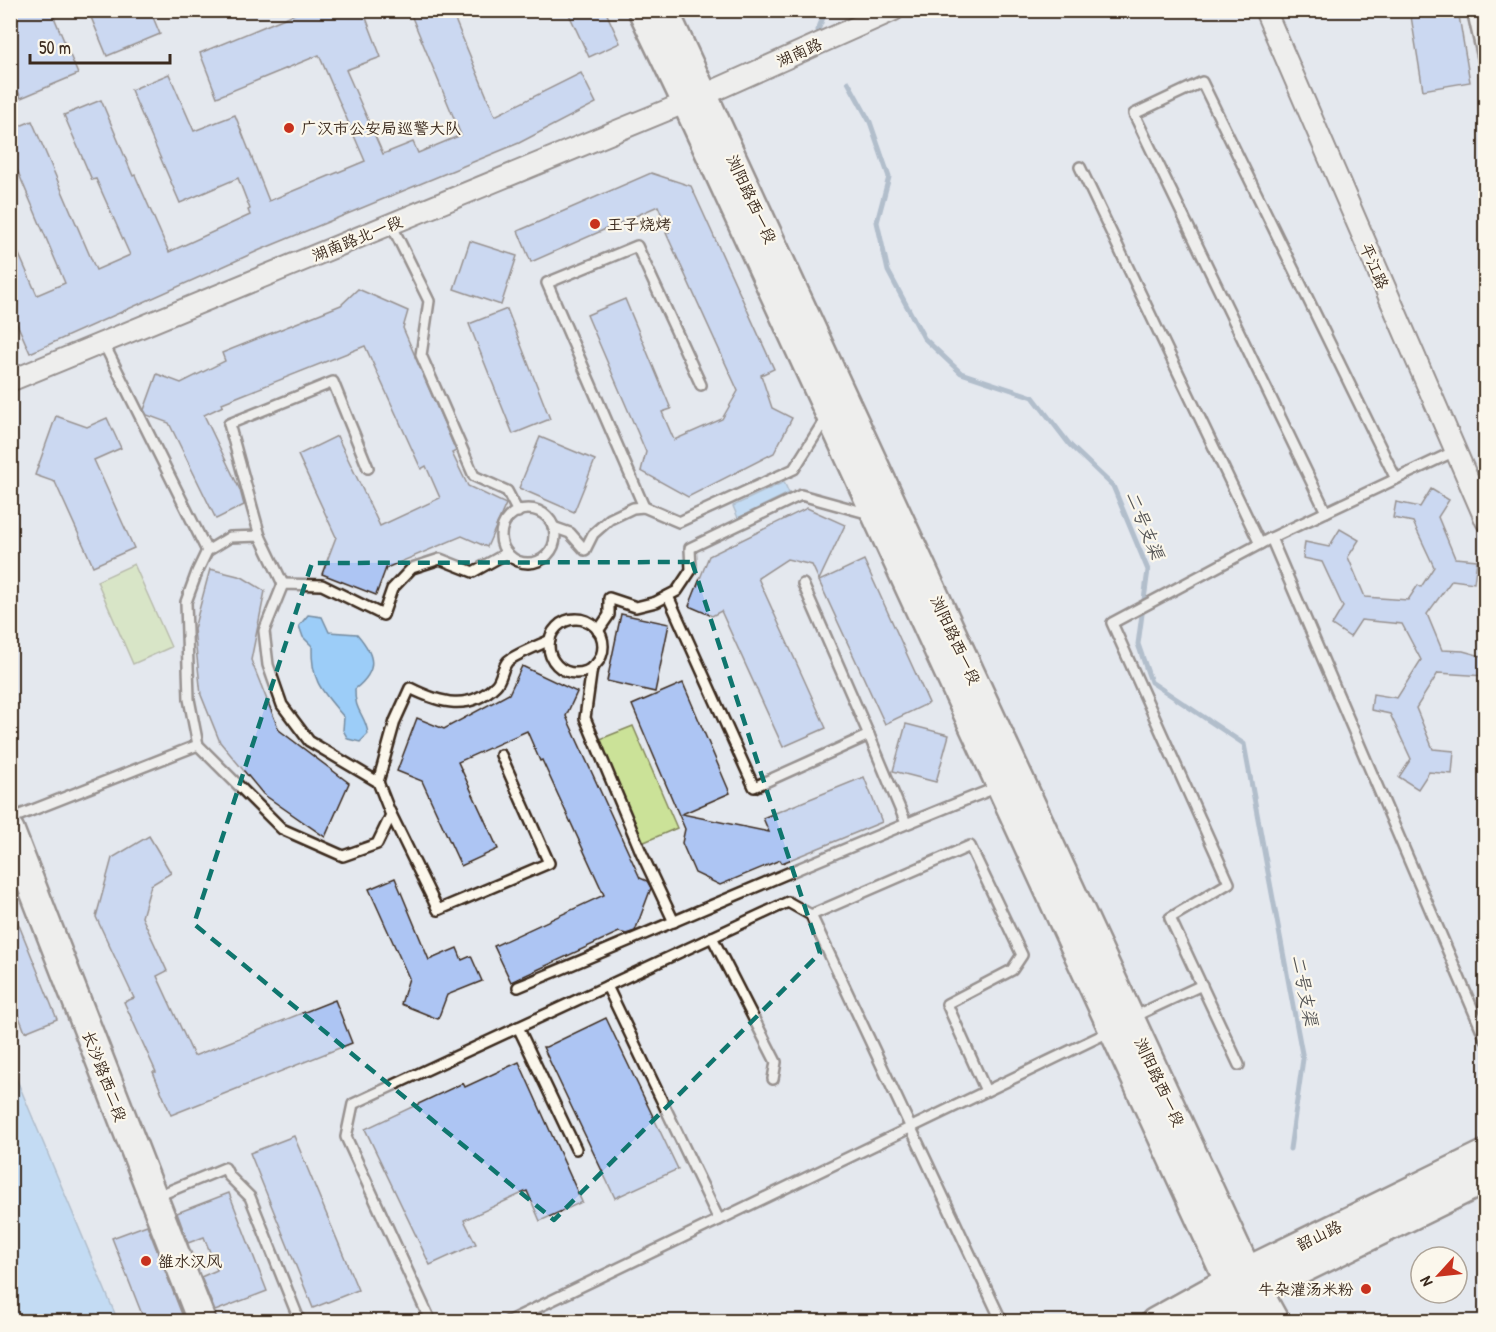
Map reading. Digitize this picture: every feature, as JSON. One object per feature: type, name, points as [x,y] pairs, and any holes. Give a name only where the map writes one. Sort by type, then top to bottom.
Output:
[{"type":"street","points":[[642,10],[695,98],[829,413],[1000,786],[1122,1024]]},
{"type":"street","name":"浏阳路西一段","points":[[664,10],[695,98],[1244,1293],[1275,1322]]},
{"type":"street","name":"湖南路","points":[[695,98],[894,10]]},
{"type":"street","name":"平江路","points":[[1264,10],[1485,521]]},
{"type":"street","name":"湖南路北一段","points":[[10,381],[695,98]]},
{"type":"street","name":"长沙路西二段","points":[[10,830],[202,1322]]},
{"type":"street","name":"韶山路","points":[[1200,1322],[1244,1293],[1485,1154]]},
{"type":"street","name":"韶山路","points":[[1155,1322],[1244,1293],[1485,1179]]},
{"type":"lane","points":[[1473,10],[1485,71]]},
{"type":"lane","points":[[1326,512],[1134,114],[1144,109],[1202,82],[1396,479]]},
{"type":"lane","points":[[1080,167],[1260,544]]},
{"type":"lane","points":[[391,224],[429,301],[421,355],[474,476],[507,491],[518,512]]},
{"type":"lane","points":[[644,507],[548,283],[637,246],[701,385]]},
{"type":"lane","points":[[103,342],[207,551]]},
{"type":"lane","points":[[368,468],[333,382],[229,424],[260,536],[284,584],[264,631],[268,665],[282,705],[309,741],[378,782]]},
{"type":"lane","points":[[553,526],[554,544],[543,559],[526,563],[517,561],[507,553],[502,540],[502,531],[505,523],[518,512],[534,510],[548,519],[553,526],[570,533],[585,550],[593,534],[610,519],[633,508],[644,507],[679,522],[794,469],[829,413]]},
{"type":"lane","points":[[1239,1065],[1170,918],[1229,883],[1112,623],[1271,538],[1455,451]]},
{"type":"lane","points":[[598,631],[609,615],[609,598],[636,607],[669,596],[677,591],[691,570],[690,548],[801,495],[876,515]]},
{"type":"lane","points":[[260,536],[230,537],[207,551],[186,602],[189,699],[198,745],[282,829],[343,856],[377,844],[391,815]]},
{"type":"lane","points":[[1271,538],[1485,1040]]},
{"type":"lane","points":[[284,584],[322,585],[383,615],[392,589],[412,567],[440,559],[473,572],[507,553]]},
{"type":"lane","points":[[802,584],[906,823]]},
{"type":"lane","points":[[669,596],[754,787],[869,735]]},
{"type":"lane","points":[[574,619],[582,619],[598,631],[603,644],[602,653],[592,668],[574,672],[558,665],[550,649],[550,640],[559,625],[574,619]]},
{"type":"lane","points":[[501,755],[549,863],[438,910],[391,815],[378,782],[395,721],[410,688],[432,699],[458,704],[479,697],[497,684],[509,660],[550,640]]},
{"type":"lane","points":[[592,668],[585,718],[641,852],[674,922]]},
{"type":"lane","points":[[10,819],[198,745]]},
{"type":"lane","points":[[518,987],[906,823],[1000,786]]},
{"type":"lane","points":[[811,915],[970,846],[1022,955],[1012,970],[947,1004],[986,1091]]},
{"type":"lane","points":[[431,1322],[346,1137],[353,1104],[788,902],[811,915],[1002,1322]]},
{"type":"lane","points":[[712,937],[776,1062],[773,1079]]},
{"type":"lane","points":[[507,1322],[1202,985]]},
{"type":"lane","points":[[607,986],[719,1220]]},
{"type":"lane","points":[[518,1027],[576,1149]]},
{"type":"lane","points":[[153,1198],[225,1168],[229,1176],[250,1197],[300,1322]]},
{"type":"highlighted area","points":[[692,562],[820,953],[554,1220],[194,924],[312,563]]},
{"type":"green space","points":[[134,564],[171,647],[133,664],[97,581]]},
{"type":"green space","points":[[633,726],[677,828],[642,843],[598,740]]},
{"type":"water","points":[[784,482],[789,493],[738,518],[733,506]]},
{"type":"water","points":[[308,615],[322,617],[329,632],[357,634],[371,656],[371,669],[363,682],[355,689],[356,703],[368,734],[360,742],[348,739],[343,730],[344,717],[319,685],[313,669],[312,646],[303,637],[299,626]]},
{"type":"water","points":[[11,1066],[118,1321],[11,1321]]},
{"type":"building","points":[[17,10],[51,10],[78,74],[21,98],[10,73],[10,13]]},
{"type":"building","points":[[88,10],[150,10],[160,34],[107,56]]},
{"type":"building","points":[[304,10],[363,10],[381,57],[346,70],[383,154],[413,142],[418,153],[461,135],[409,10],[451,10],[495,116],[581,73],[596,103],[519,143],[260,250],[30,353],[10,308],[10,234],[37,295],[65,283],[10,153],[10,130],[32,121],[96,270],[130,255],[96,179],[92,180],[64,115],[101,100],[133,176],[135,175],[169,252],[250,215],[248,210],[250,209],[238,178],[180,203],[131,90],[169,74],[194,131],[235,115],[269,201],[365,161],[319,55],[217,97],[200,53]]},
{"type":"building","points":[[567,10],[605,10],[620,43],[589,57]]},
{"type":"building","points":[[1410,10],[1458,10],[1470,82],[1423,90]]},
{"type":"building","points":[[651,173],[691,186],[774,369],[761,375],[772,408],[792,418],[774,453],[688,497],[641,471],[646,452],[587,315],[625,299],[671,409],[662,412],[674,440],[722,419],[738,391],[666,233],[669,232],[658,206],[531,262],[518,231]]},
{"type":"building","points":[[470,241],[517,256],[501,305],[454,289]]},
{"type":"building","points":[[358,289],[408,311],[403,328],[456,451],[452,453],[468,486],[506,504],[487,547],[462,536],[386,568],[376,595],[322,574],[336,537],[298,455],[337,436],[380,526],[440,498],[426,466],[421,469],[365,346],[222,403],[223,406],[204,415],[240,490],[244,505],[216,519],[169,423],[147,415],[144,410],[157,374],[181,383],[225,361],[222,353],[341,305]]},
{"type":"building","points":[[507,309],[550,419],[513,434],[469,324]]},
{"type":"building","points":[[56,416],[87,427],[107,418],[121,448],[94,460],[134,548],[93,566],[55,482],[35,475]]},
{"type":"building","points":[[540,437],[595,460],[574,512],[519,488]]},
{"type":"building","points":[[1431,489],[1449,500],[1438,517],[1455,558],[1477,560],[1474,583],[1452,580],[1427,614],[1442,650],[1463,651],[1485,657],[1485,676],[1438,673],[1416,708],[1433,749],[1454,751],[1452,774],[1429,772],[1418,789],[1399,777],[1411,759],[1390,714],[1371,710],[1373,694],[1397,698],[1421,660],[1402,624],[1361,620],[1350,637],[1332,625],[1343,607],[1322,562],[1303,558],[1305,542],[1329,547],[1340,529],[1359,540],[1348,557],[1365,597],[1408,600],[1418,585],[1421,587],[1434,567],[1413,522],[1393,518],[1396,502],[1420,507]]},
{"type":"building","points":[[807,508],[845,525],[819,580],[812,565],[787,559],[758,578],[826,728],[783,747],[721,611],[712,616],[689,606],[709,556]]},
{"type":"building","points":[[864,560],[929,703],[885,724],[819,581]]},
{"type":"building","points":[[210,569],[242,577],[265,591],[251,660],[279,730],[349,783],[325,837],[263,794],[220,742],[201,695],[194,629]]},
{"type":"building","points":[[621,614],[669,624],[655,692],[607,681]]},
{"type":"building","points":[[522,666],[577,692],[566,716],[640,878],[647,881],[651,888],[635,931],[626,934],[619,932],[511,982],[494,946],[604,895],[527,731],[458,762],[498,849],[461,866],[422,781],[397,771],[417,718],[444,729],[509,694]]},
{"type":"building","points":[[683,683],[730,793],[682,814],[769,832],[763,818],[864,777],[882,822],[782,863],[780,860],[720,885],[695,873],[682,843],[685,829],[632,705]]},
{"type":"building","points":[[906,724],[949,735],[936,782],[893,771]]},
{"type":"building","points":[[149,836],[171,873],[151,885],[142,917],[167,971],[157,976],[194,1056],[335,1000],[352,1043],[171,1115],[153,1072],[156,1072],[124,1002],[134,998],[96,917],[112,858]]},
{"type":"building","points":[[395,878],[429,960],[457,948],[462,960],[471,956],[482,981],[447,995],[438,1019],[401,1004],[409,978],[369,889]]},
{"type":"building","points":[[10,903],[57,1019],[25,1032],[10,994]]},
{"type":"building","points":[[606,1018],[678,1169],[615,1198],[543,1047]]},
{"type":"building","points":[[519,1062],[582,1202],[540,1221],[527,1191],[464,1220],[476,1244],[430,1265],[365,1129],[463,1083],[465,1087]]},
{"type":"building","points":[[294,1136],[358,1290],[313,1308],[250,1153]]},
{"type":"building","points":[[229,1193],[267,1291],[215,1311],[201,1277],[217,1270],[204,1237],[188,1243],[177,1213]]},
{"type":"building","points":[[147,1225],[185,1322],[145,1322],[112,1238]]},
{"type":"waterway","name":"二号支渠","points":[[818,30],[826,10]]},
{"type":"waterway","name":"二号支渠","points":[[848,82],[870,122],[889,177],[877,222],[888,271],[924,338],[961,373],[1033,397],[1070,445],[1113,486],[1148,570],[1138,644],[1151,682],[1244,744],[1303,1059],[1290,1149]]},
{"type":"place","name":"广汉市公安局巡警大队","points":[[289,128]]},
{"type":"place","name":"王子烧烤","points":[[595,224]]},
{"type":"place","name":"雒水汉风","points":[[146,1261]]},
{"type":"place","name":"牛杂灌汤米粉","points":[[1366,1289]]}]
